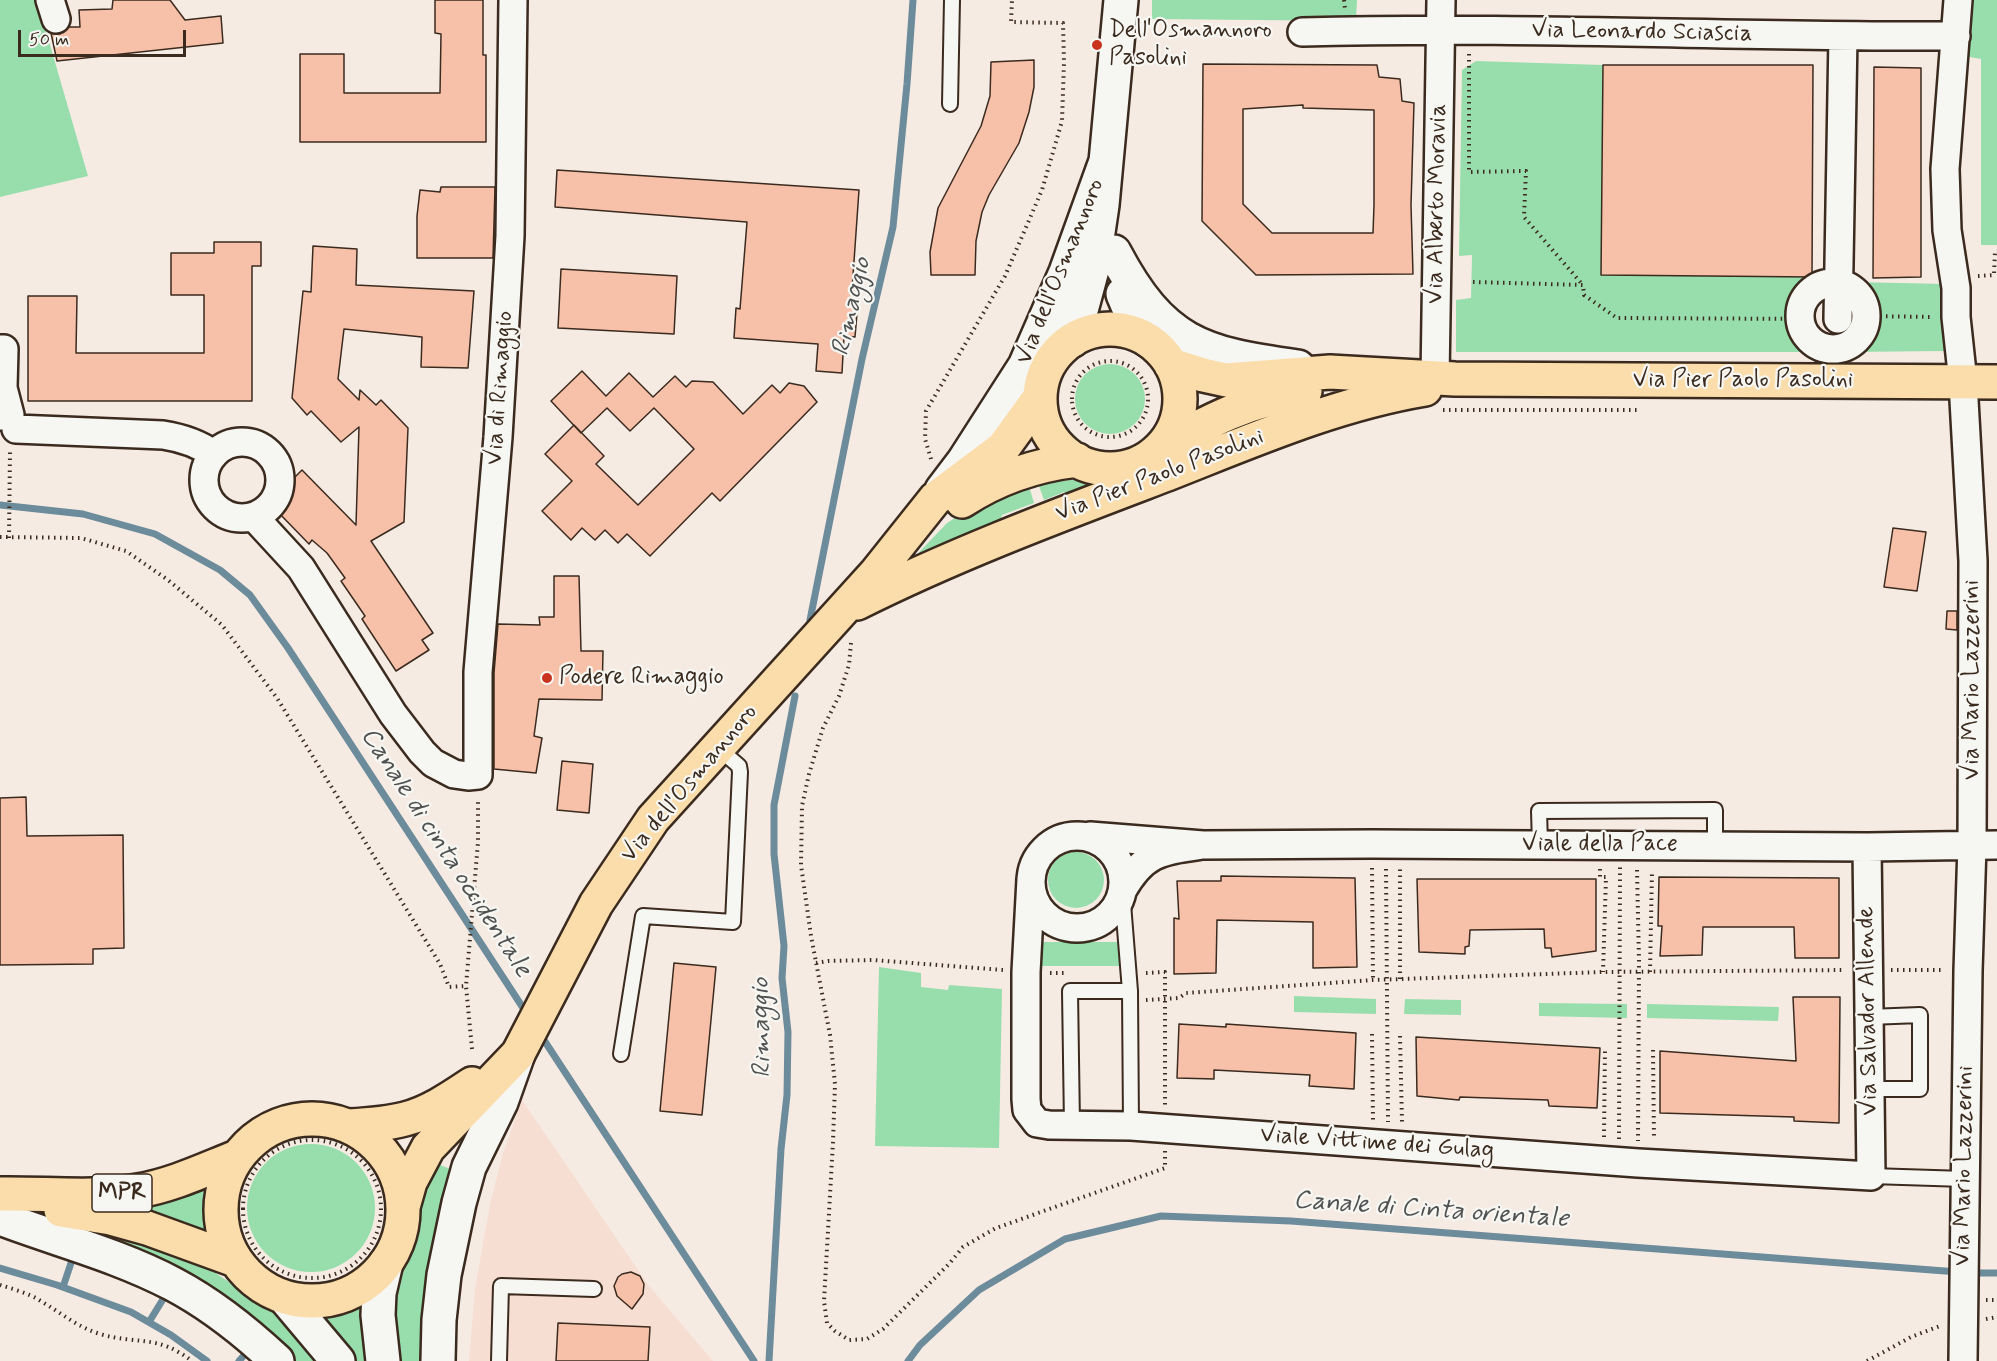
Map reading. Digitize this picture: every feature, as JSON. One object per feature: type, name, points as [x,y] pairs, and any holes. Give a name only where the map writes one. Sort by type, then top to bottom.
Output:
[{"type":"main road","name":"Via dell'Osmannoro","points":[[1110,329],[1136,334],[1148,340],[1161,351],[1171,365],[1179,387],[1179,410],[1172,431],[1158,450],[1144,460],[1127,467],[1110,469],[1093,467],[1064,452],[1050,434],[1041,412],[1040,397],[1042,380],[1059,350],[1073,340],[1097,330],[1110,329]]},
{"type":"main road","name":"Via Pier Paolo Pasolini","points":[[1171,365],[1226,380],[1330,372],[1489,379],[1997,382]]},
{"type":"main road","name":"Via Pier Paolo Pasolini","points":[[1158,450],[1227,412],[1294,393],[1328,387],[1445,378]]},
{"type":"main road","name":"Via Pier Paolo Pasolini","points":[[839,628],[930,567],[1286,428],[1356,404],[1401,393],[1489,379]]},
{"type":"main road","name":"Via dell'Osmannoro","points":[[520,1050],[442,1104],[407,1119],[382,1124],[348,1126],[318,1119],[287,1122],[259,1135],[247,1145],[229,1170],[220,1200],[223,1232],[235,1260],[244,1273],[256,1283],[285,1298],[317,1301],[333,1299],[362,1286],[375,1276],[386,1263],[397,1243],[410,1182],[428,1148],[520,1050],[596,904],[653,819],[787,671],[839,628],[876,573],[935,499],[1003,448],[1040,397]]},
{"type":"main road","name":"Via dell'Osmannoro","points":[[876,573],[945,512],[994,482],[1029,469],[1077,460]]},
{"type":"main road","name":"Via dell'Osmannoro","points":[[348,1126],[373,1142],[387,1159],[398,1179],[403,1207]]},
{"type":"main road","name":"MPR","points":[[0,1194],[110,1194],[136,1191],[178,1181],[237,1157]]},
{"type":"main road","name":"MPR","points":[[0,1200],[111,1218],[147,1228],[235,1260]]},
{"type":"street","name":"Via di Rimaggio","points":[[478,775],[478,672],[498,437],[510,236],[513,0]]},
{"type":"street","name":"Via dell'Osmannoro","points":[[1073,340],[1093,266],[1102,205],[1120,0]]},
{"type":"street","name":"Via Alberto Moravia","points":[[1441,0],[1445,378]]},
{"type":"street","name":"Via Mario Lazzerini","points":[[1958,0],[1945,169],[1947,230],[1956,288],[1956,317],[1963,382],[1973,561],[1980,836],[1968,971],[1963,1361]]},
{"type":"street","points":[[1302,32],[1441,30]]},
{"type":"street","name":"Via Leonardo Sciascia","points":[[1441,30],[1956,36]]},
{"type":"street","points":[[1838,319],[1844,36]]},
{"type":"street","name":"Via dell'Osmannoro","points":[[935,499],[964,461],[1025,366],[1066,272],[1105,164]]},
{"type":"street","name":"Via dell'Osmannoro","points":[[1102,205],[1124,298],[1134,320],[1148,340]]},
{"type":"street","name":"Via Pier Paolo Pasolini","points":[[1114,252],[1130,282],[1144,301],[1167,325],[1191,342],[1223,355],[1330,372]]},
{"type":"street","points":[[1839,284],[1850,288],[1858,295],[1866,315],[1864,327],[1859,336],[1851,344],[1840,349],[1818,346],[1809,340],[1800,320],[1804,300],[1811,292],[1819,286],[1839,284]]},
{"type":"street","points":[[0,349],[4,349],[3,388],[10,415],[8,422],[163,435],[180,438],[201,446],[213,454]]},
{"type":"street","points":[[242,442],[260,447],[270,454],[277,465],[280,477],[279,490],[274,501],[265,511],[254,517],[241,519],[218,511],[209,501],[204,489],[203,477],[213,454],[224,446],[242,442]]},
{"type":"street","points":[[254,517],[301,568],[393,714],[422,752],[433,763],[454,774],[478,775]]},
{"type":"street","points":[[1069,836],[1080,836],[1101,842],[1110,849],[1122,869],[1124,880],[1114,910],[1103,920],[1084,927],[1068,927],[1054,922],[1042,912],[1034,899],[1031,879],[1037,859],[1050,844],[1069,836]]},
{"type":"street","name":"Viale della Pace","points":[[1080,836],[1203,845],[1540,844],[1867,847],[1980,836]]},
{"type":"street","name":"Viale della Pace","points":[[1122,891],[1134,872],[1154,855],[1169,850],[1203,845]]},
{"type":"street","name":"Via Salvador Allende","points":[[1860,1175],[1870,1089],[1867,847]]},
{"type":"street","name":"Viale Vittime dei Gulag","points":[[1031,879],[1026,972],[1027,1110],[1036,1123],[1131,1126],[1388,1146],[1860,1175]]},
{"type":"street","points":[[438,1361],[439,1320],[444,1275],[465,1179],[504,1096],[520,1050]]},
{"type":"street","name":"MPR","points":[[0,1218],[150,1272],[175,1285],[238,1327],[277,1361]]},
{"type":"street","name":"Via dell'Osmannoro","points":[[383,1361],[378,1315],[379,1293],[386,1263]]},
{"type":"street","name":"Via dell'Osmannoro","points":[[285,1298],[338,1361]]},
{"type":"lane","points":[[950,104],[952,0]]},
{"type":"lane","points":[[621,1054],[643,916],[733,922],[740,772],[739,766],[717,747]]},
{"type":"lane","points":[[1540,844],[1539,811],[1714,810],[1715,845]]},
{"type":"lane","points":[[1122,891],[1130,996],[1131,1126]]},
{"type":"lane","points":[[1072,1125],[1070,990],[1130,996]]},
{"type":"lane","points":[[1869,1017],[1920,1015],[1920,1089],[1870,1089]]},
{"type":"lane","name":"Viale Vittime dei Gulag","points":[[1860,1175],[1965,1179]]},
{"type":"lane","points":[[498,1361],[501,1286],[594,1289]]},
{"type":"path","points":[[932,462],[925,439],[926,411],[1005,276],[1042,190],[1062,122],[1063,23],[1011,22],[1012,0]]},
{"type":"path","points":[[1472,50],[1469,54],[1468,172],[1526,171],[1524,217],[1583,285],[1584,295],[1617,318],[1800,320],[1838,319],[1866,315],[1956,317]]},
{"type":"path","points":[[1975,276],[1994,275],[1995,251],[1997,251]]},
{"type":"path","points":[[1473,282],[1583,285]]},
{"type":"path","points":[[1107,361],[1130,366],[1146,384],[1148,408],[1135,429],[1123,435],[1110,438],[1097,436],[1082,424],[1072,407],[1072,394],[1076,382],[1084,371],[1095,364],[1107,361]]},
{"type":"path","points":[[1432,410],[1644,410]]},
{"type":"path","points":[[9,537],[10,466]]},
{"type":"path","points":[[0,537],[81,538],[126,551],[168,580],[222,625],[277,698],[440,964],[449,987],[466,986]]},
{"type":"path","points":[[839,628],[850,646],[849,665],[839,696],[823,729],[802,806],[801,865],[830,1035],[835,1084],[824,1301],[827,1323],[849,1340],[867,1339],[883,1329],[949,1264],[963,1247],[996,1228],[1165,1168]]},
{"type":"path","points":[[472,1049],[466,986],[478,842],[478,775]]},
{"type":"path","points":[[1386,844],[1400,979]]},
{"type":"path","points":[[1373,980],[1386,844]]},
{"type":"path","points":[[1386,844],[1388,1146]]},
{"type":"path","points":[[1603,972],[1606,877],[1600,877],[1627,845]]},
{"type":"path","points":[[1627,845],[1650,972]]},
{"type":"path","points":[[1627,845],[1629,1162]]},
{"type":"path","points":[[1627,845],[1639,961],[1629,1162]]},
{"type":"path","points":[[816,963],[873,960],[1026,972],[1071,973],[1070,990]]},
{"type":"path","points":[[1130,996],[1179,998],[1186,993],[1373,980],[1603,972],[1968,971]]},
{"type":"path","points":[[1372,1034],[1388,1146]]},
{"type":"path","points":[[1388,1146],[1400,1036]]},
{"type":"path","points":[[1605,1048],[1629,1162]]},
{"type":"path","points":[[1629,1162],[1653,1050]]},
{"type":"path","points":[[319,1140],[342,1146],[361,1159],[368,1168],[375,1178],[381,1200],[380,1224],[371,1245],[355,1263],[336,1274],[314,1278],[292,1275],[272,1265],[256,1250],[246,1229],[243,1207],[247,1185],[258,1166],[274,1151],[296,1141],[319,1140]]},
{"type":"path","points":[[0,1285],[38,1299],[70,1322],[100,1334],[158,1342],[192,1361]]},
{"type":"path","points":[[1867,1361],[1911,1337],[1942,1325],[1963,1308]]},
{"type":"shaded area","points":[[522,1100],[649,1286],[713,1361],[469,1361],[475,1289],[490,1204],[503,1153]]},
{"type":"green space","points":[[0,0],[37,0],[88,176],[0,197]]},
{"type":"green space","points":[[1152,0],[1357,0],[1356,21],[1152,19]]},
{"type":"green space","points":[[1968,0],[1997,0],[1997,245],[1981,245],[1981,59],[1964,56]]},
{"type":"green space","points":[[1476,61],[1603,65],[1601,275],[1812,277],[1828,280],[1808,295],[1799,306],[1803,335],[1814,343],[1814,352],[1456,352],[1456,300],[1471,298],[1472,255],[1459,256],[1462,70]]},
{"type":"green space","points":[[1853,282],[1946,284],[1950,351],[1845,352],[1845,344],[1859,334],[1865,322],[1863,309],[1853,295]]},
{"type":"green space","points":[[1110,364],[1123,367],[1135,374],[1142,386],[1145,399],[1142,412],[1135,424],[1123,431],[1110,434],[1097,431],[1085,424],[1078,412],[1075,399],[1078,386],[1085,374],[1097,367]]},
{"type":"green space","points":[[1312,401],[1081,500],[1064,492],[1044,500],[1039,486],[1039,484],[1078,479],[1121,479],[1200,437]]},
{"type":"green space","points":[[1029,486],[1034,503],[1002,515],[996,534],[905,567],[947,523],[961,514]]},
{"type":"green space","points":[[1070,852],[1082,852],[1092,856],[1100,864],[1104,880],[1100,896],[1092,904],[1082,908],[1070,908],[1060,904],[1052,896],[1048,886],[1048,874],[1052,864],[1060,856]]},
{"type":"green space","points":[[1037,942],[1119,942],[1119,966],[1037,966]]},
{"type":"green space","points":[[879,967],[921,973],[921,987],[948,990],[949,985],[1002,989],[999,1148],[875,1146]]},
{"type":"green space","points":[[1294,996],[1376,999],[1376,1014],[1294,1012]]},
{"type":"green space","points":[[1405,999],[1461,1000],[1461,1015],[1404,1014]]},
{"type":"green space","points":[[1539,1003],[1627,1004],[1627,1018],[1539,1016]]},
{"type":"green space","points":[[1647,1004],[1779,1007],[1778,1021],[1647,1018]]},
{"type":"green space","points":[[311,1144],[336,1148],[357,1162],[371,1183],[375,1208],[371,1233],[357,1254],[336,1268],[311,1272],[286,1268],[265,1254],[251,1233],[247,1208],[251,1183],[265,1162],[286,1148]]},
{"type":"green space","points":[[432,1162],[456,1171],[432,1361],[401,1361],[395,1331],[396,1300],[404,1270],[416,1242],[421,1215],[421,1193]]},
{"type":"green space","points":[[206,1183],[203,1209],[208,1235],[122,1207]]},
{"type":"green space","points":[[85,1229],[126,1235],[208,1268],[291,1323],[327,1361],[290,1361],[83,1236]]},
{"type":"green space","points":[[362,1307],[362,1337],[367,1361],[349,1361],[318,1316],[340,1314]]},
{"type":"building","points":[[113,0],[170,0],[185,20],[221,16],[223,43],[57,61],[51,33],[60,34],[69,27],[80,27],[79,10],[112,9]]},
{"type":"building","points":[[435,0],[483,0],[483,55],[486,55],[486,142],[300,142],[300,54],[344,54],[344,93],[440,93],[441,34],[435,33]]},
{"type":"building","points":[[1034,60],[1034,87],[1019,143],[989,195],[982,212],[976,241],[975,275],[931,275],[930,252],[938,208],[981,126],[990,96],[991,62]]},
{"type":"building","points":[[1203,64],[1377,65],[1379,77],[1400,79],[1402,101],[1414,103],[1411,205],[1413,274],[1256,275],[1202,221]],"holes":[[[1303,105],[1303,108],[1374,110],[1373,233],[1272,233],[1243,204],[1243,109]]]},
{"type":"building","points":[[1603,65],[1813,65],[1812,277],[1601,275]]},
{"type":"building","points":[[1874,67],[1921,68],[1921,277],[1873,278]]},
{"type":"building","points":[[557,170],[859,190],[852,290],[859,290],[855,337],[844,336],[842,373],[816,371],[818,344],[734,338],[736,308],[740,309],[747,222],[555,207]]},
{"type":"building","points":[[441,187],[495,187],[493,258],[417,258],[417,216],[420,190],[440,192]]},
{"type":"building","points":[[214,242],[261,242],[261,266],[252,266],[252,401],[28,401],[28,296],[77,296],[76,353],[204,353],[204,295],[171,295],[171,253],[214,253]]},
{"type":"building","points":[[313,246],[357,249],[356,285],[474,291],[468,368],[421,367],[422,337],[344,329],[338,379],[359,400],[360,390],[376,405],[381,400],[408,428],[404,522],[371,541],[433,633],[422,640],[429,650],[396,671],[362,619],[365,616],[341,581],[345,578],[327,553],[312,540],[309,544],[276,510],[288,500],[280,492],[302,470],[356,525],[359,427],[341,442],[311,411],[307,415],[292,398],[303,291],[311,292]]},
{"type":"building","points":[[561,269],[677,276],[674,334],[558,328]]},
{"type":"building","points":[[582,371],[606,396],[629,373],[653,397],[675,376],[686,387],[692,381],[713,382],[743,414],[772,385],[780,393],[789,383],[804,386],[817,402],[720,501],[712,493],[650,556],[627,534],[618,543],[605,530],[595,540],[582,528],[571,540],[542,511],[572,481],[545,454],[574,425],[551,401]],"holes":[[[607,408],[630,431],[654,408],[694,449],[638,505],[596,464],[604,456],[581,433]]]},
{"type":"building","points":[[1893,528],[1926,532],[1917,591],[1884,587]]},
{"type":"building","name":"Podere Rimaggio","points":[[554,576],[579,576],[581,651],[603,651],[602,700],[539,699],[534,736],[542,738],[536,773],[494,769],[494,673],[498,624],[540,625],[539,617],[554,617]]},
{"type":"building","points":[[1947,611],[1957,611],[1957,630],[1946,629]]},
{"type":"building","points":[[562,761],[593,764],[589,813],[557,810]]},
{"type":"building","points":[[26,797],[27,836],[123,835],[124,948],[93,949],[93,964],[0,965],[0,798]]},
{"type":"building","points":[[1221,876],[1355,878],[1357,967],[1313,968],[1313,922],[1217,920],[1216,973],[1174,974],[1174,918],[1179,919],[1177,881],[1221,881]]},
{"type":"building","points":[[1659,877],[1839,878],[1839,958],[1795,958],[1794,927],[1703,927],[1702,955],[1660,956],[1662,926],[1658,926]]},
{"type":"building","points":[[1417,879],[1596,879],[1596,951],[1552,957],[1551,948],[1545,948],[1544,929],[1470,930],[1469,946],[1465,947],[1465,954],[1419,952]]},
{"type":"building","points":[[674,963],[716,967],[702,1115],[660,1111]]},
{"type":"building","points":[[1793,997],[1840,997],[1839,1123],[1794,1121],[1794,1117],[1660,1113],[1660,1051],[1796,1061]]},
{"type":"building","points":[[1179,1024],[1226,1027],[1226,1024],[1356,1033],[1354,1089],[1309,1086],[1310,1075],[1214,1070],[1214,1079],[1177,1078]]},
{"type":"building","points":[[1416,1037],[1600,1048],[1597,1108],[1549,1106],[1548,1100],[1460,1097],[1459,1100],[1417,1096]]},
{"type":"building","points":[[631,1272],[640,1276],[644,1284],[643,1294],[632,1309],[617,1296],[614,1286],[618,1277]]},
{"type":"building","points":[[558,1323],[650,1327],[648,1361],[556,1361]]},
{"type":"waterway","name":"Rimaggio","points":[[810,620],[862,359],[893,227],[913,0]]},
{"type":"waterway","name":"Canale di cinta occidentale","points":[[0,505],[83,514],[155,534],[220,570],[250,595],[288,648],[527,1014]]},
{"type":"waterway","name":"Rimaggio","points":[[769,1361],[781,1149],[787,1095],[788,1032],[782,978],[784,946],[774,854],[774,805],[795,696]]},
{"type":"waterway","name":"Canale di cinta occidentale","points":[[540,1034],[754,1361]]},
{"type":"waterway","name":"Canale di Cinta orientale","points":[[908,1361],[920,1345],[979,1290],[1065,1239],[1161,1216],[1291,1221],[1958,1272]]},
{"type":"waterway","points":[[63,1287],[74,1254]]},
{"type":"waterway","points":[[0,1268],[57,1285],[131,1312],[171,1335],[207,1361]]},
{"type":"waterway","name":"Canale di Cinta orientale","points":[[1970,1273],[1997,1273]]},
{"type":"waterway","points":[[149,1322],[165,1296]]},
{"type":"waterway","points":[[239,1361],[247,1352]]},
{"type":"place","name":"Dell'Osmannoro Pasolini","points":[[1097,45]]},
{"type":"place","name":"Podere Rimaggio","points":[[547,678]]}]
